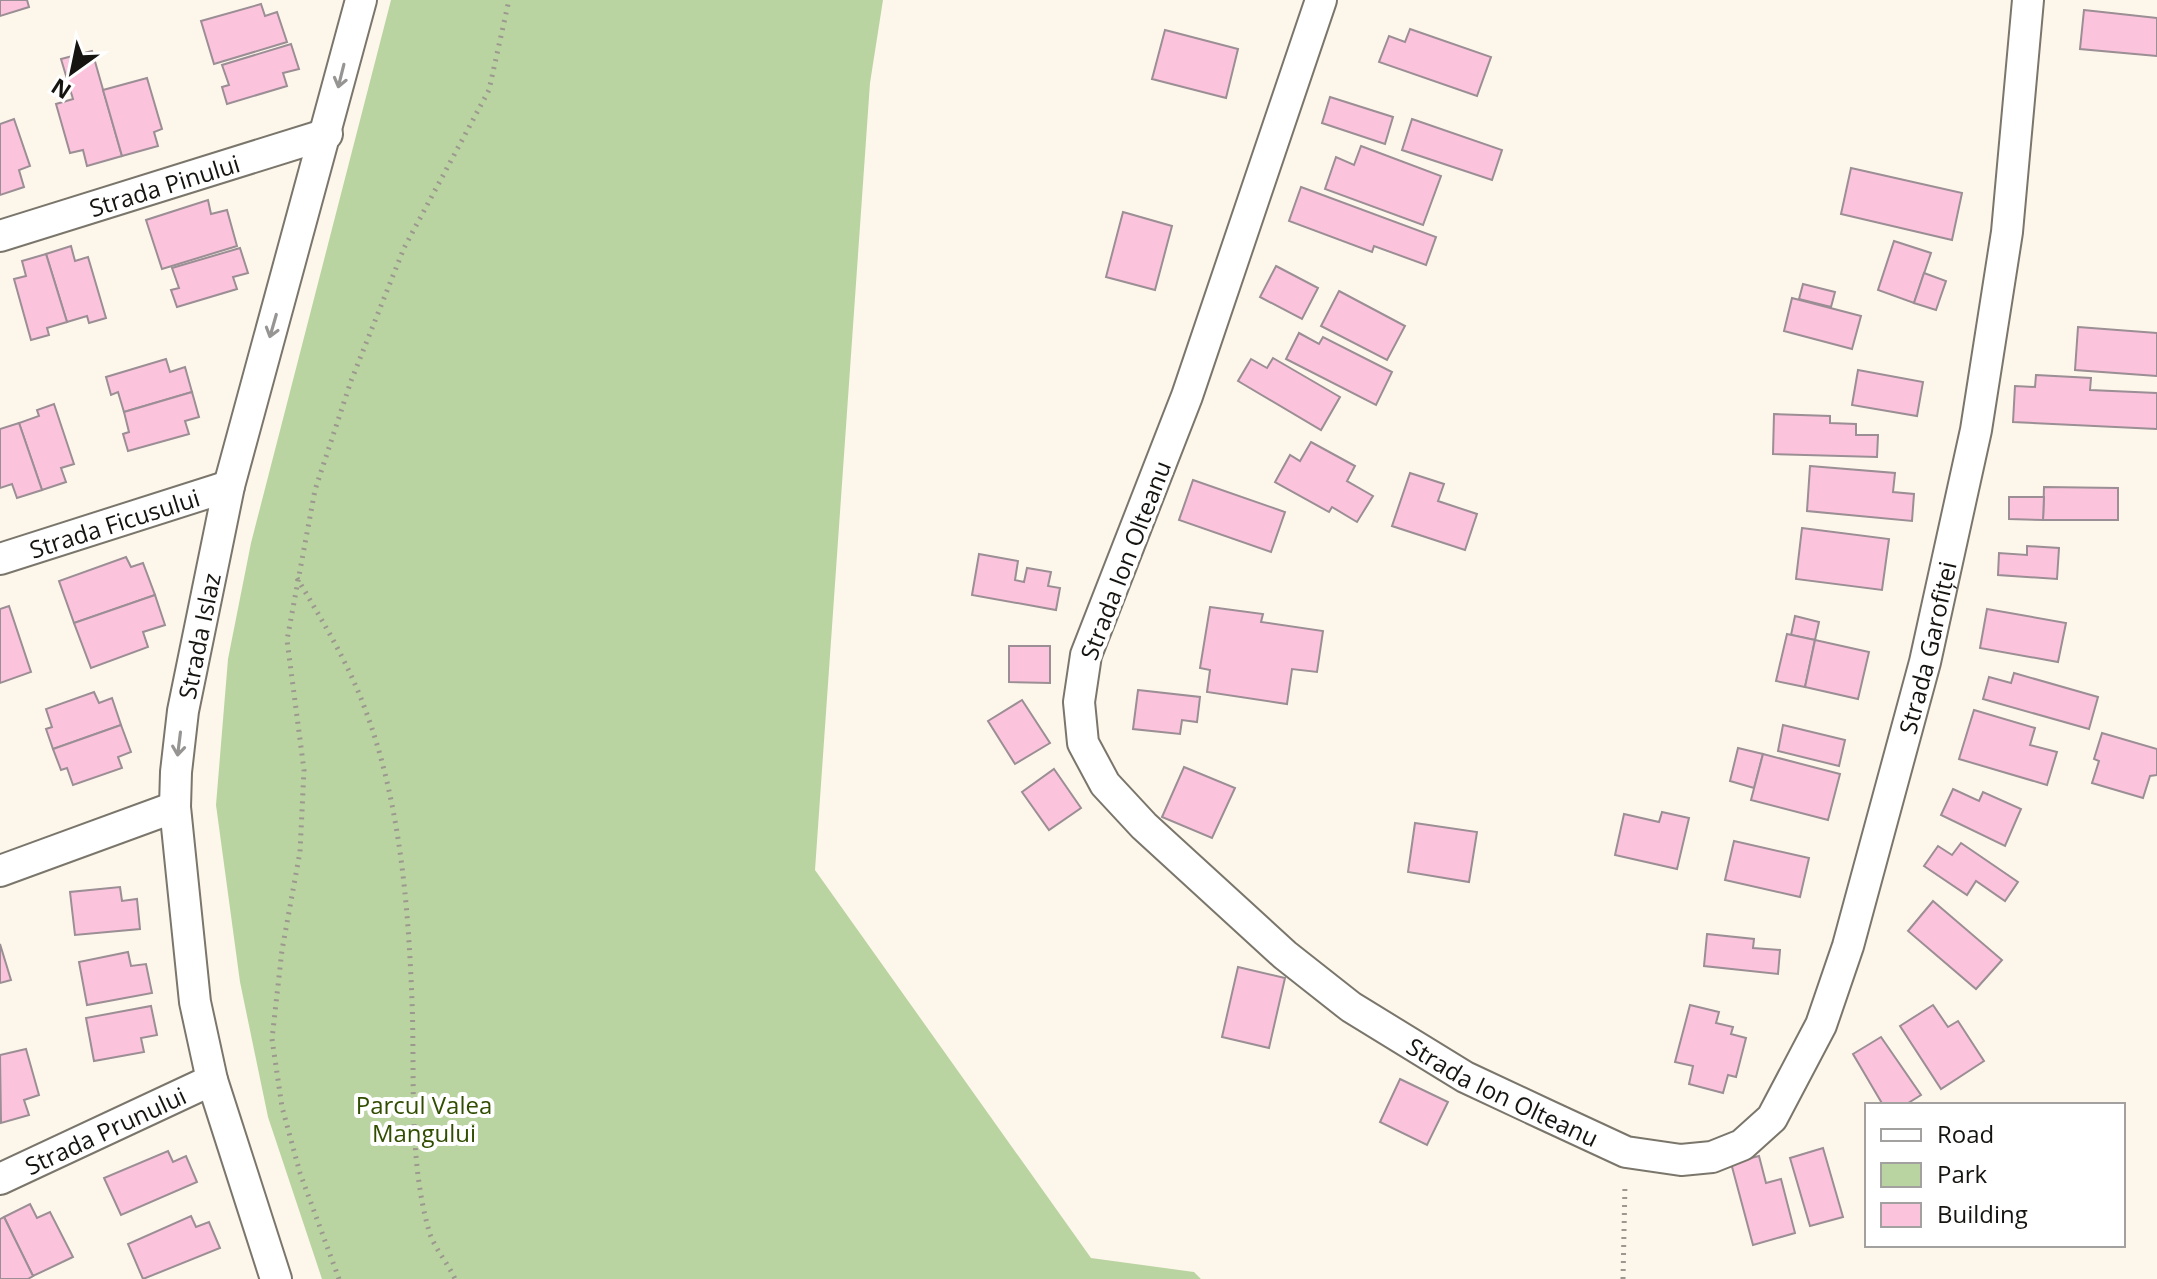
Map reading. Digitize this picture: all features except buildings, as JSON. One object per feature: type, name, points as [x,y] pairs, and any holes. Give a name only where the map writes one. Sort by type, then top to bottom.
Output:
[{"type":"street","name":"Strada Islaz","points":[[276,1279],[212,1080],[195,1002],[175,807],[183,711],[229,486],[361,0]]},
{"type":"street","name":"Strada Ion Olteanu","points":[[1321,0],[1187,396],[1086,655],[1079,702],[1083,743],[1105,784],[1144,826],[1285,955],[1351,1007],[1465,1077],[1626,1152]]},
{"type":"street","name":"Strada Garofiței","points":[[1626,1152],[1681,1160],[1712,1157],[1742,1145],[1772,1118],[1821,1025],[1848,946],[1925,662],[1976,430],[2007,232],[2028,0]]},
{"type":"street","name":"Strada Pinului","points":[[0,236],[327,134]]},
{"type":"street","name":"Strada Ficusului","points":[[0,559],[229,486]]},
{"type":"street","points":[[0,871],[175,807]]},
{"type":"street","name":"Strada Prunului","points":[[0,1179],[212,1080]]},
{"type":"path","points":[[339,1279],[300,1173],[282,1107],[272,1039],[302,825],[304,770],[287,640],[296,578],[315,490],[351,381],[404,248],[489,90],[509,0]]},
{"type":"path","points":[[296,578],[334,639],[361,699],[394,810],[405,889],[412,1002],[415,1144],[429,1234],[455,1279]]},
{"type":"path","points":[[1623,1279],[1626,1152]]},
{"type":"green space","name":"Parcul Valea Mangului","points":[[391,0],[883,0],[870,83],[815,870],[1091,1258],[1194,1272],[1201,1279],[322,1279],[268,1117],[240,982],[216,805],[228,659],[251,543]]}]
